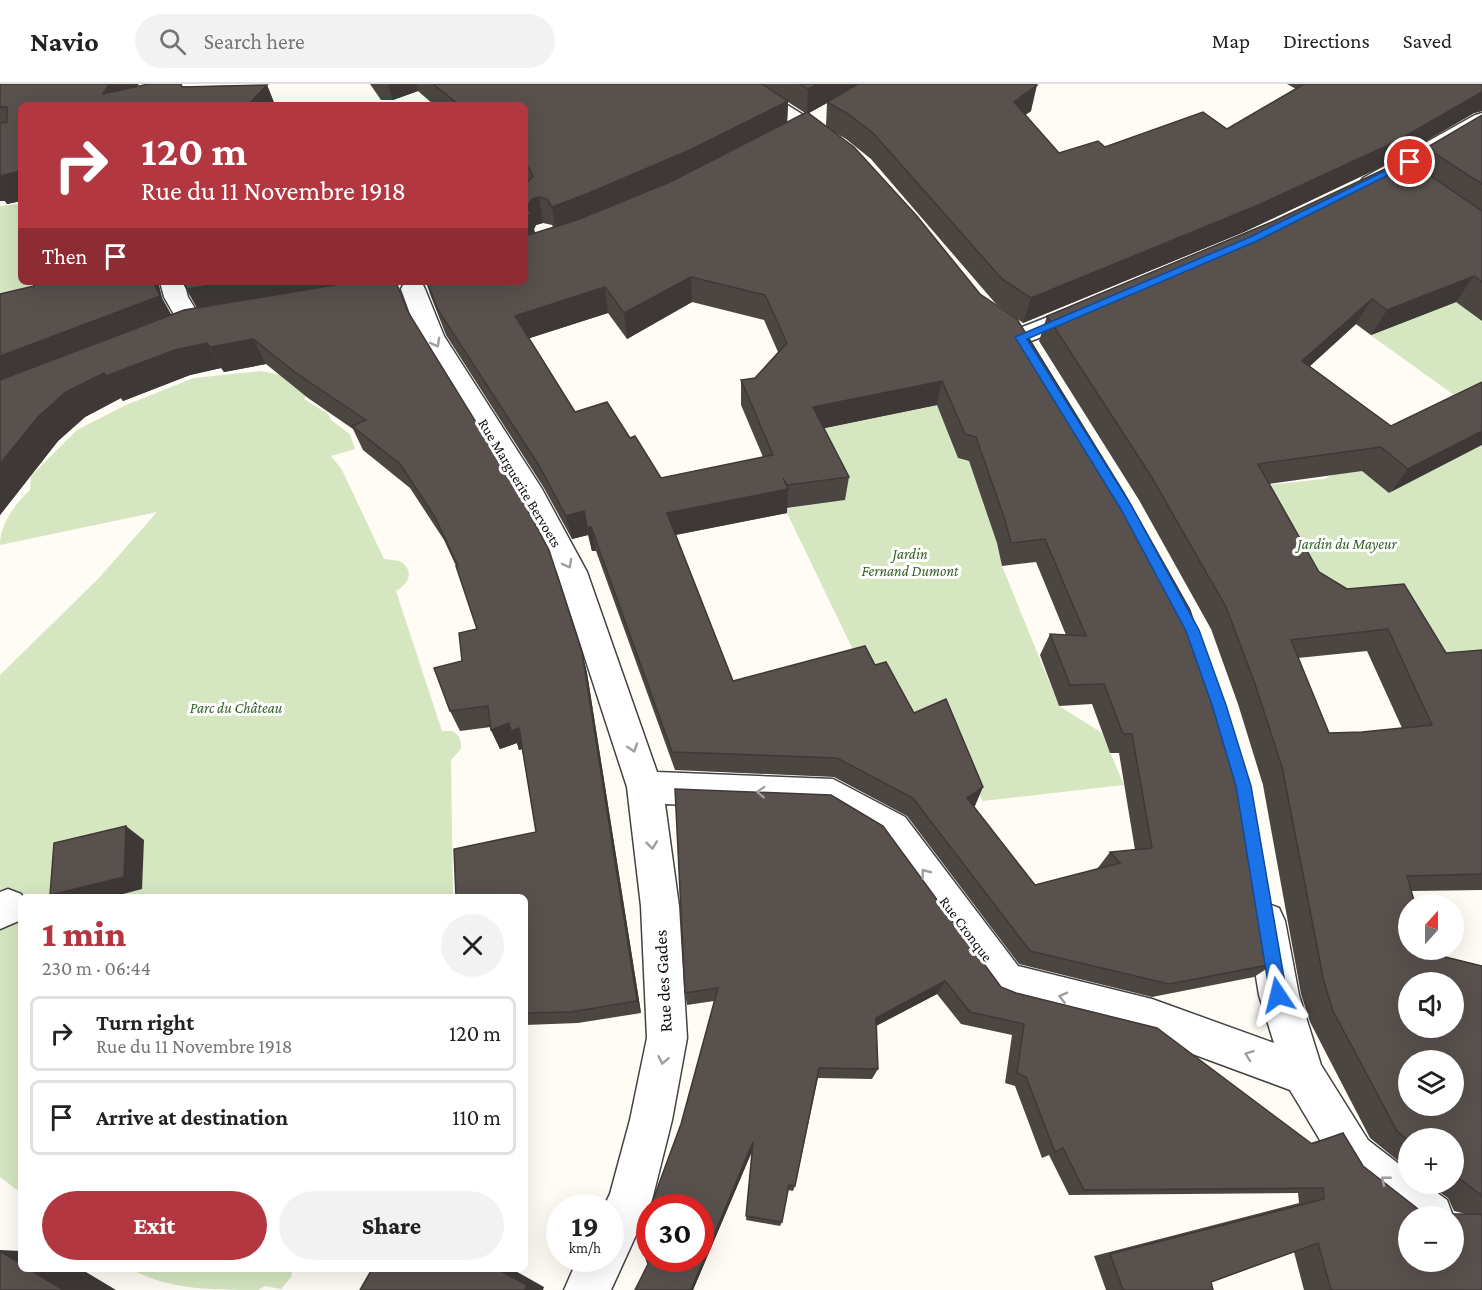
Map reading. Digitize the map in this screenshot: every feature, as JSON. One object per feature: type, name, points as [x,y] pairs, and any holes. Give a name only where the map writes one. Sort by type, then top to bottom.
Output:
[{"type":"street","points":[[740,84],[807,126],[853,160]]},
{"type":"street","points":[[1349,193],[1401,179],[1482,119]]},
{"type":"street","points":[[173,285],[193,327]]},
{"type":"street","name":"Rue Marguerite Bervoets","points":[[413,288],[431,336],[532,497],[572,572],[645,787]]},
{"type":"street","points":[[1019,339],[1105,302]]},
{"type":"street","name":"Rue Cronque","points":[[645,787],[833,795],[892,829],[1006,983],[1152,1019],[1304,1075]]},
{"type":"street","name":"Rue des Gades","points":[[624,1212],[630,1200],[651,1120],[667,1038],[660,906],[645,787]]},
{"type":"street","points":[[1261,891],[1278,995],[1304,1075],[1353,1155],[1418,1206]]},
{"type":"street","points":[[587,1290],[595,1272]]},
{"type":"green space","points":[[18,204],[18,285],[32,285],[34,291],[0,299],[0,206]]},
{"type":"green space","points":[[1405,265],[1482,320],[1482,415],[1348,319]]},
{"type":"green space","name":"Parc du Château","points":[[261,371],[281,375],[309,392],[304,399],[328,414],[332,421],[350,434],[355,449],[331,456],[342,470],[384,559],[400,561],[408,569],[407,581],[396,591],[442,731],[453,731],[461,743],[461,749],[451,760],[453,894],[18,894],[18,1191],[0,1177],[0,675],[99,578],[157,512],[0,545],[1,537],[14,508],[30,490],[31,476],[77,430],[126,405],[194,378]]},
{"type":"green space","name":"Jardin Fernand Dumont","points":[[957,401],[961,443],[954,448],[958,458],[969,461],[997,540],[1002,566],[1059,706],[1102,733],[1124,785],[983,801],[967,772],[908,733],[870,685],[785,509],[845,500],[811,431]]},
{"type":"green space","name":"Jardin du Mayeur","points":[[1482,445],[1482,669],[1311,613],[1258,486],[1324,479],[1357,464],[1389,493]]},
{"type":"green space","points":[[137,1272],[292,1272],[281,1289],[265,1286],[258,1290],[208,1289],[176,1285]]},
{"type":"building","points":[[0,84],[109,84],[103,94],[148,84],[181,84],[182,87],[267,85],[251,102],[18,102],[18,172],[0,176],[0,123],[7,122],[7,107],[0,107]]},
{"type":"building","points":[[433,84],[762,84],[788,101],[692,149],[552,207],[547,199],[539,197],[532,199],[528,205],[528,181],[533,176],[528,168],[528,102],[455,102]]},
{"type":"building","points":[[800,84],[818,84],[808,89]]},
{"type":"building","points":[[858,84],[1037,85],[1014,102],[1059,153],[1098,141],[1105,147],[1203,112],[1227,129],[1304,84],[1482,84],[1482,92],[1397,141],[1256,206],[1031,298],[1002,279],[874,134],[848,114],[827,102]]},
{"type":"building","points":[[807,112],[854,147],[916,215],[980,294],[1017,319],[1124,493],[1190,610],[1240,768],[1274,964],[1169,984],[1030,951],[913,798],[837,758],[672,752],[591,527],[587,528],[584,511],[566,516],[538,464],[438,310],[428,285],[528,285],[528,235],[577,220],[670,182]],"holes":[[[691,277],[765,295],[787,343],[755,378],[741,380],[773,455],[661,478],[635,436],[630,438],[607,402],[575,412],[515,316],[605,287],[624,313]],[[942,381],[965,434],[976,437],[1011,543],[1045,539],[1086,636],[1050,634],[1070,685],[1104,684],[1123,734],[1132,734],[1152,848],[1110,852],[1120,863],[1035,885],[967,798],[983,787],[946,699],[914,713],[886,662],[875,665],[865,646],[733,681],[667,513],[788,489],[783,478],[787,485],[849,477],[813,407]]]},
{"type":"building","points":[[1482,115],[1482,184],[1426,148]]},
{"type":"building","points":[[1406,159],[1482,211],[1482,282],[1474,276],[1387,310],[1372,299],[1302,361],[1391,426],[1482,382],[1482,431],[1408,469],[1381,447],[1258,464],[1319,572],[1347,589],[1404,584],[1446,653],[1482,650],[1482,874],[1407,876],[1412,894],[1398,894],[1398,960],[1458,960],[1482,966],[1482,1197],[1464,1182],[1464,1128],[1398,1128],[1397,1131],[1333,1011],[1324,982],[1282,767],[1255,684],[1226,607],[1151,476],[1047,316],[1274,221]],"holes":[[[1388,629],[1432,725],[1329,733],[1291,640]]]},
{"type":"building","points":[[154,285],[160,296],[0,356],[0,294],[34,286]]},
{"type":"building","points":[[185,285],[212,285],[187,289]]},
{"type":"building","points":[[335,285],[397,285],[408,312],[511,479],[549,550],[582,652],[637,1001],[571,1012],[528,1013],[528,894],[456,894],[454,849],[536,832],[519,728],[511,731],[509,723],[491,730],[488,706],[450,711],[434,668],[462,661],[459,633],[477,629],[456,566],[458,566],[435,517],[400,464],[352,426],[366,420],[296,373],[253,339],[210,347],[207,343],[175,350],[106,376],[104,373],[66,392],[38,417],[0,464],[0,380],[184,310]]},
{"type":"building","points":[[675,789],[831,795],[883,826],[1001,987],[1016,993],[1157,1028],[1312,1144],[1343,1133],[1363,1166],[1414,1206],[1398,1206],[1398,1272],[1464,1272],[1464,1214],[1482,1214],[1482,1290],[1331,1290],[1318,1243],[1211,1282],[1213,1290],[1123,1290],[1110,1254],[1324,1199],[1323,1188],[1084,1190],[1063,1148],[1055,1152],[1026,1077],[1017,1073],[1024,1024],[970,1012],[945,981],[876,1018],[878,1069],[819,1068],[795,1186],[789,1185],[782,1222],[746,1216],[753,1142],[714,1235],[714,1194],[655,1194],[681,1124],[718,988],[685,993]]},
{"type":"building","points":[[126,826],[124,877],[50,894],[54,843]]},
{"type":"building","points":[[0,1251],[18,1262],[18,1272],[34,1272],[63,1290],[0,1290]]},
{"type":"building","points":[[370,1272],[503,1272],[527,1285],[525,1290],[360,1290]]},
{"type":"building","points":[[644,1272],[699,1272],[691,1290],[635,1290]]},
{"type":"route","points":[[1278,995],[1243,786],[1219,705],[1193,630],[1126,509],[1021,337],[1253,239],[1392,173],[1410,162]]}]
